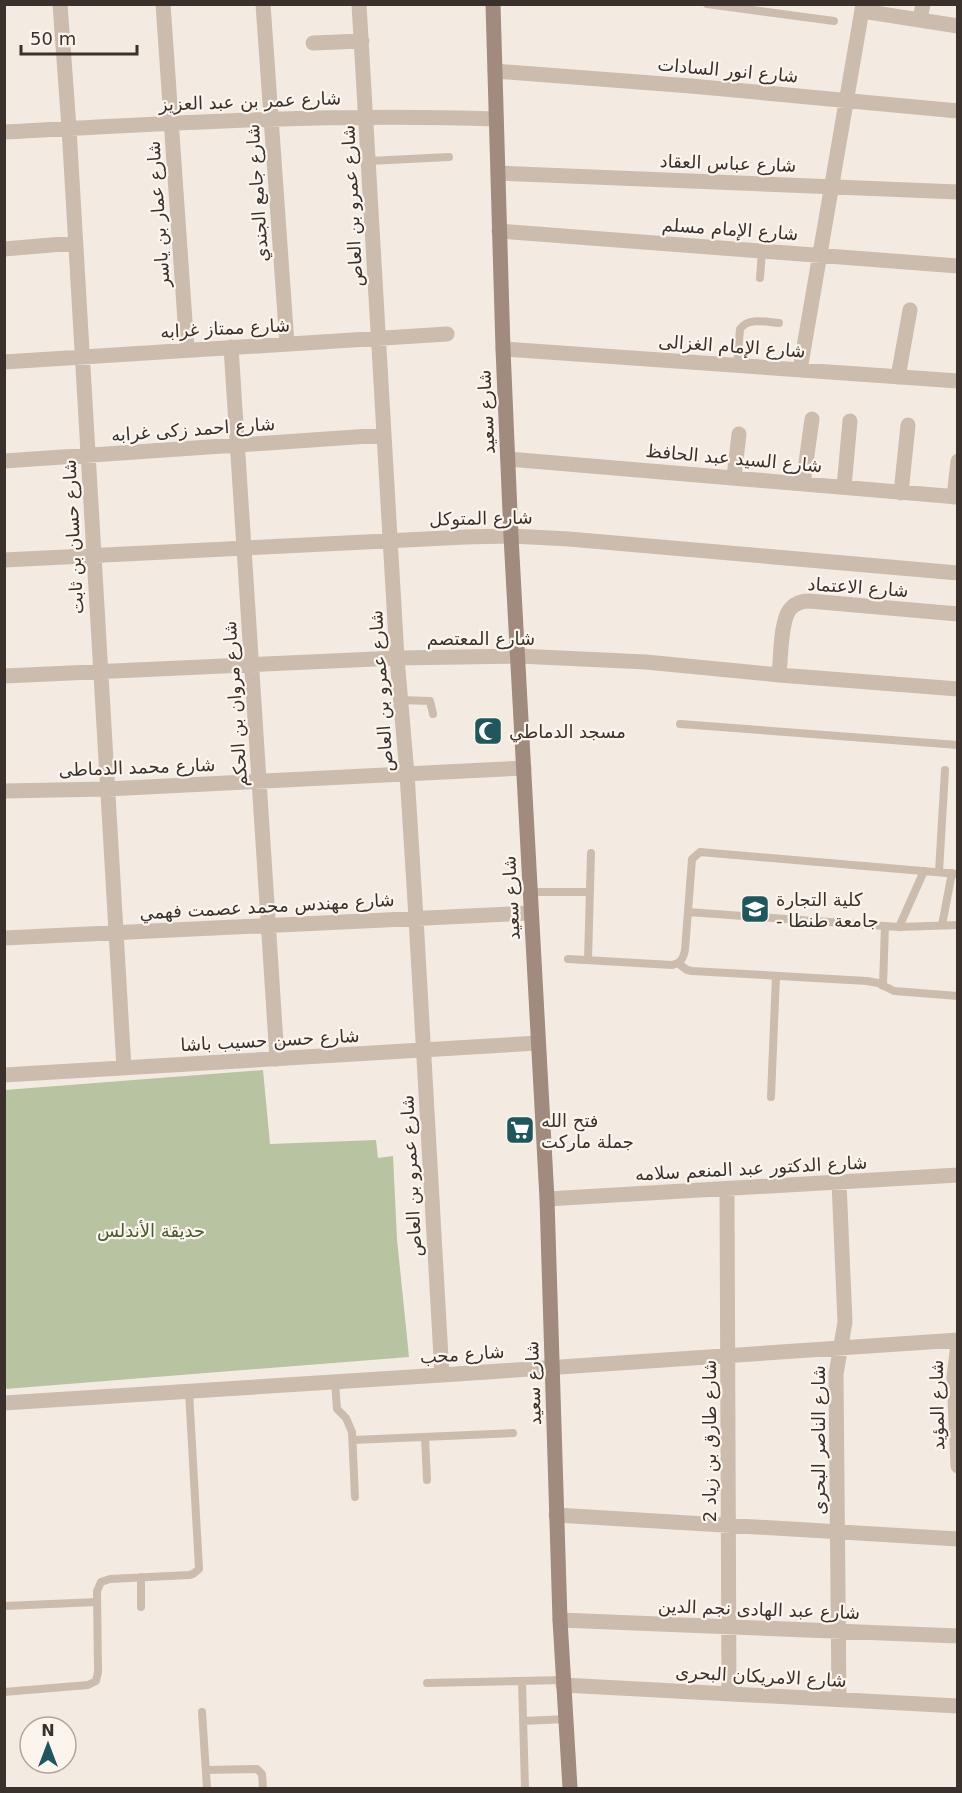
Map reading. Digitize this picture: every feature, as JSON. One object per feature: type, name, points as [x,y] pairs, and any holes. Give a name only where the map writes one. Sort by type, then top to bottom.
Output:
[{"type":"street","name":"شارع حسان بن ثابت","points":[[60,4],[124,1068]]},
{"type":"street","name":"شارع عمار بن ياسر","points":[[163,4],[188,350]]},
{"type":"street","name":"شارع جامع الجندي","points":[[264,4],[287,344]]},
{"type":"street","name":"شارع عمرو بن العاص","points":[[359,4],[442,1375]]},
{"type":"street","name":"شارع سعيد","points":[[493,4],[511,536],[547,1200],[560,1620],[570,1788]]},
{"type":"street","points":[[920,20],[923,4]]},
{"type":"street","points":[[800,370],[862,8],[957,26]]},
{"type":"street","points":[[313,43],[362,41]]},
{"type":"street","name":"شارع انور السادات","points":[[495,71],[957,111]]},
{"type":"street","name":"شارع عمر بن عبد العزيز","points":[[4,132],[271,118],[496,119]]},
{"type":"street","name":"شارع عباس العقاد","points":[[498,173],[957,192]]},
{"type":"street","name":"شارع الإمام مسلم","points":[[500,231],[957,266]]},
{"type":"street","points":[[4,249],[75,243]]},
{"type":"street","points":[[898,377],[910,310]]},
{"type":"street","name":"شارع ممتاز غرابه","points":[[4,362],[447,334]]},
{"type":"street","name":"شارع مروان بن الحكم","points":[[231,347],[277,1059]]},
{"type":"street","name":"شارع الإمام الغزالى","points":[[503,349],[957,381]]},
{"type":"street","points":[[803,483],[812,419]]},
{"type":"street","points":[[844,487],[850,421]]},
{"type":"street","points":[[901,492],[908,425]]},
{"type":"street","points":[[734,477],[739,434]]},
{"type":"street","name":"شارع احمد زكى غرابه","points":[[4,461],[384,435]]},
{"type":"street","name":"شارع السيد عبد الحافظ","points":[[508,459],[956,497]]},
{"type":"street","points":[[956,497],[957,461]]},
{"type":"street","name":"شارع المتوكل","points":[[4,560],[511,536],[957,573]]},
{"type":"street","name":"شارع الاعتماد","points":[[779,675],[785,618],[792,607],[800,602],[957,614]]},
{"type":"street","name":"شارع المعتصم","points":[[4,676],[397,658],[518,656],[646,662],[957,689]]},
{"type":"street","name":"شارع محمد الدماطى","points":[[4,791],[107,789],[524,768]]},
{"type":"street","name":"شارع مهندس محمد عصمت فهمي","points":[[4,939],[531,913]]},
{"type":"street","name":"شارع حسن حسيب باشا","points":[[4,1075],[538,1043]]},
{"type":"street","name":"شارع الدكتور عبد المنعم سلامه","points":[[547,1200],[957,1175]]},
{"type":"street","name":"شارع الناصر البحرى","points":[[838,1700],[836,1374],[845,1322],[839,1182]]},
{"type":"street","name":"شارع طارق بن زياد 2","points":[[727,1189],[729,1694]]},
{"type":"street","name":"شارع محب","points":[[4,1403],[957,1340]]},
{"type":"street","name":"شارع المؤيد","points":[[957,1344],[954,1377],[957,1466]]},
{"type":"street","points":[[556,1515],[957,1539]]},
{"type":"street","name":"شارع عبد الهادى نجم الدين","points":[[560,1620],[957,1636]]},
{"type":"street","name":"شارع الامريكان البحرى","points":[[563,1683],[957,1706]]},
{"type":"lane","points":[[707,4],[749,7],[834,21]]},
{"type":"lane","points":[[369,161],[449,157]]},
{"type":"lane","points":[[760,278],[762,251]]},
{"type":"lane","points":[[737,366],[742,326],[749,321],[779,323]]},
{"type":"lane","points":[[400,700],[430,701],[433,714]]},
{"type":"lane","points":[[680,724],[957,745]]},
{"type":"lane","points":[[939,872],[945,770]]},
{"type":"lane","points":[[679,964],[685,950],[692,859],[700,852],[955,873],[942,925]]},
{"type":"lane","points":[[588,960],[591,853]]},
{"type":"lane","points":[[899,927],[924,871]]},
{"type":"lane","points":[[530,892],[590,892]]},
{"type":"lane","points":[[687,912],[899,927],[957,925]]},
{"type":"lane","points":[[883,986],[885,926]]},
{"type":"lane","points":[[568,959],[679,964],[692,971],[867,981],[894,991],[957,996]]},
{"type":"lane","points":[[771,1097],[776,976]]},
{"type":"lane","points":[[335,1382],[337,1409],[350,1425],[353,1440],[355,1497]]},
{"type":"lane","points":[[4,1692],[88,1685],[96,1681],[98,1672],[98,1586],[105,1580],[189,1575],[199,1569],[189,1391]]},
{"type":"lane","points":[[353,1440],[513,1433]]},
{"type":"lane","points":[[424,1437],[427,1480]]},
{"type":"lane","points":[[141,1577],[141,1607]]},
{"type":"lane","points":[[4,1606],[97,1602]]},
{"type":"lane","points":[[427,1683],[522,1681],[563,1683]]},
{"type":"lane","points":[[522,1681],[525,1788]]},
{"type":"lane","points":[[202,1712],[207,1788]]},
{"type":"lane","points":[[523,1721],[566,1719]]},
{"type":"lane","points":[[206,1770],[257,1769],[262,1774],[263,1788]]},
{"type":"green space","name":"حديقة الأندلس","points":[[263,1070],[270,1144],[376,1140],[378,1158],[393,1156],[397,1239],[409,1357],[5,1389],[5,1090]]},
{"type":"place","name":"مسجد الدماطي","points":[[488,731]]},
{"type":"place","name":"كلية التجارة - جامعة طنطا","points":[[755,909]]},
{"type":"place","name":"فتح الله جملة ماركت","points":[[520,1130]]}]
